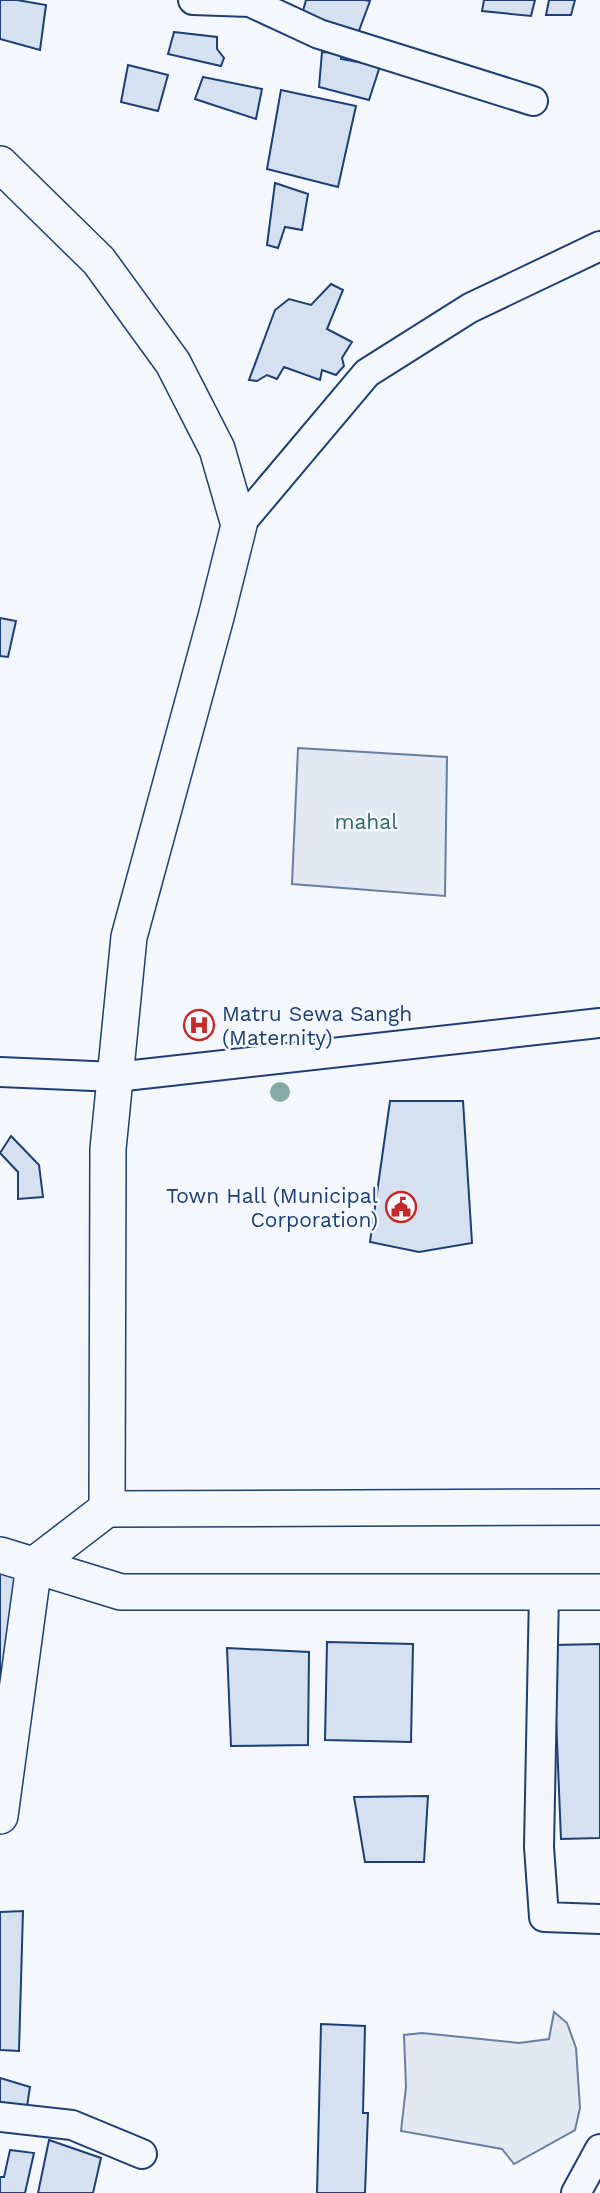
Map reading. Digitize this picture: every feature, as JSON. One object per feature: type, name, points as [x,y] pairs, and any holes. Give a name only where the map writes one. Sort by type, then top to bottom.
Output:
[{"type":"street","points":[[193,0],[252,1],[319,33],[533,101]]},
{"type":"street","points":[[0,164],[99,261],[173,363],[217,449],[239,526]]},
{"type":"street","points":[[107,1509],[108,1149],[129,937],[239,526],[367,373],[470,307],[600,246]]},
{"type":"street","points":[[0,1072],[116,1077],[600,1023]]},
{"type":"street","points":[[0,1816],[34,1565],[107,1509],[600,1507]]},
{"type":"street","points":[[0,1555],[121,1592],[600,1592]]},
{"type":"street","points":[[544,1592],[539,1847],[544,1917],[600,1919]]},
{"type":"street","points":[[0,2117],[72,2125],[142,2154]]},
{"type":"street","points":[[576,2193],[600,2149]]},
{"type":"green space","name":"mahal","points":[[298,748],[447,757],[445,896],[292,884]]},
{"type":"green space","points":[[554,2012],[567,2023],[576,2048],[580,2108],[575,2130],[514,2164],[502,2149],[401,2131],[406,2087],[404,2035],[422,2033],[519,2043],[549,2039]]},
{"type":"building","points":[[0,0],[46,5],[40,50],[0,39]]},
{"type":"building","points":[[306,0],[370,1],[357,36],[301,18]]},
{"type":"building","points":[[484,0],[535,0],[531,16],[482,11]]},
{"type":"building","points":[[549,0],[575,0],[571,15],[546,15]]},
{"type":"building","points":[[174,32],[217,37],[217,49],[224,58],[221,66],[168,54]]},
{"type":"building","points":[[322,52],[341,53],[341,59],[380,66],[369,100],[319,87]]},
{"type":"building","points":[[128,65],[168,75],[158,111],[121,102]]},
{"type":"building","points":[[203,77],[262,89],[256,119],[195,99]]},
{"type":"building","points":[[281,90],[356,106],[338,187],[267,169]]},
{"type":"building","points":[[275,183],[308,194],[302,230],[285,227],[278,248],[267,245]]},
{"type":"building","points":[[331,284],[343,290],[327,329],[352,342],[342,358],[344,366],[336,375],[322,370],[320,380],[284,367],[277,379],[267,375],[257,381],[249,380],[275,310],[289,299],[311,305]]},
{"type":"building","points":[[0,618],[16,621],[8,657],[0,656]]},
{"type":"building","points":[[390,1101],[463,1101],[472,1243],[419,1252],[370,1242]]},
{"type":"building","points":[[11,1136],[39,1165],[43,1197],[18,1199],[18,1172],[0,1153]]},
{"type":"building","points":[[0,1566],[21,1571],[0,1680]]},
{"type":"building","points":[[327,1642],[413,1644],[411,1742],[325,1740]]},
{"type":"building","points":[[600,1644],[600,1838],[561,1839],[553,1645]]},
{"type":"building","points":[[227,1648],[309,1652],[308,1745],[231,1746]]},
{"type":"building","points":[[428,1796],[424,1862],[365,1862],[354,1797]]},
{"type":"building","points":[[23,1911],[19,2051],[0,2050],[0,1912]]},
{"type":"building","points":[[321,2024],[365,2026],[363,2113],[368,2113],[365,2193],[317,2193]]},
{"type":"building","points":[[0,2078],[30,2087],[26,2113],[0,2108]]},
{"type":"building","points":[[49,2140],[101,2158],[93,2193],[38,2193]]},
{"type":"building","points":[[10,2150],[34,2153],[25,2193],[0,2193],[0,2177],[4,2177]]},
{"type":"place","name":"Matru Sewa Sangh (Maternity)","points":[[199,1025]]},
{"type":"place","name":"Town Hall (Municipal Corporation)","points":[[401,1207]]}]
